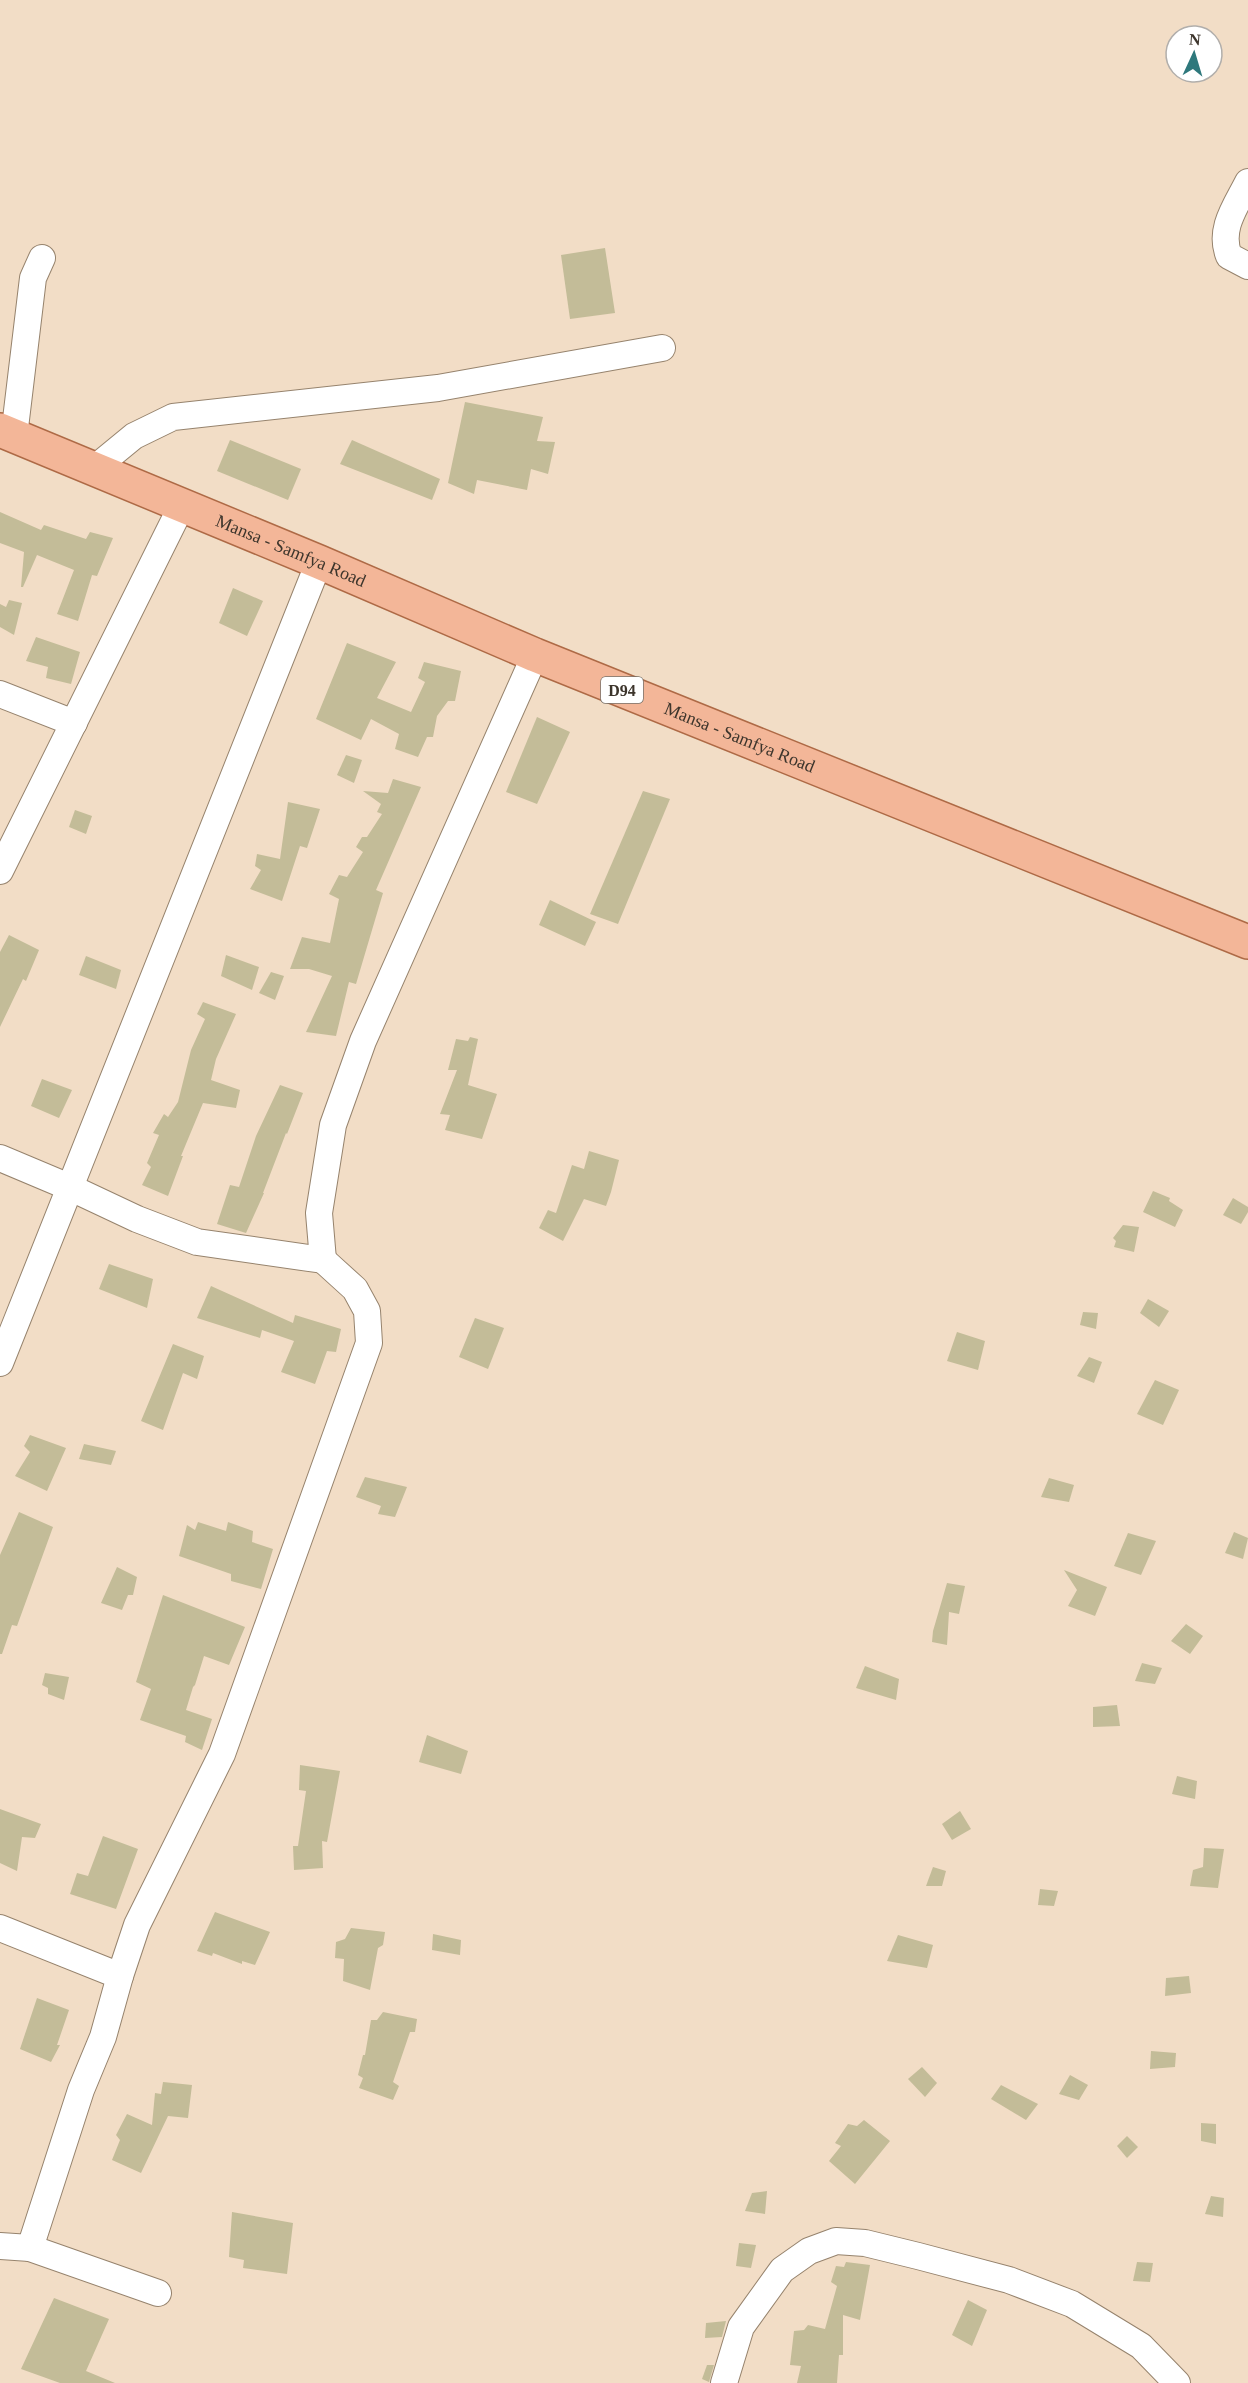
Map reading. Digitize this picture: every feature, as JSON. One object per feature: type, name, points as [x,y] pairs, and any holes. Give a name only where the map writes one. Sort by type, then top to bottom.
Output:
[{"type":"main road","name":"Mansa - Samfya Road","points":[[7,433],[536,655],[1248,942]]},
{"type":"street","points":[[1248,182],[1226,225],[1224,245],[1229,256],[1248,266]]},
{"type":"street","points":[[7,433],[33,278],[42,258]]},
{"type":"street","points":[[95,468],[134,436],[173,417],[438,388],[662,348]]},
{"type":"street","points":[[0,871],[182,505]]},
{"type":"street","points":[[0,1363],[319,562]]},
{"type":"street","points":[[322,1260],[319,1213],[333,1125],[363,1041],[536,655]]},
{"type":"street","points":[[0,694],[74,723]]},
{"type":"street","points":[[0,1158],[69,1186],[137,1219],[197,1242],[322,1260],[355,1289],[367,1311],[369,1343],[222,1754],[137,1925],[120,1976],[104,2037],[81,2090],[30,2248]]},
{"type":"street","points":[[0,1928],[120,1976]]},
{"type":"street","points":[[724,2383],[741,2327],[782,2270],[809,2251],[836,2241],[865,2243],[1009,2280],[1072,2304],[1141,2346],[1177,2383]]},
{"type":"street","points":[[0,2246],[30,2248],[158,2292]]},
{"type":"building","points":[[605,248],[615,313],[570,319],[561,255]]},
{"type":"building","points":[[465,402],[543,417],[537,441],[555,442],[548,474],[531,469],[527,490],[477,480],[474,494],[448,483]]},
{"type":"building","points":[[230,440],[301,469],[288,500],[217,471]]},
{"type":"building","points":[[352,440],[440,479],[432,500],[340,464]]},
{"type":"building","points":[[0,512],[41,530],[44,525],[86,539],[90,532],[113,538],[97,576],[92,575],[78,621],[57,614],[74,570],[37,555],[21,587],[24,552],[0,543]]},
{"type":"building","points":[[233,588],[263,601],[247,636],[219,623]]},
{"type":"building","points":[[9,600],[22,603],[14,635],[0,627],[0,604],[6,607]]},
{"type":"building","points":[[36,637],[80,652],[71,684],[46,678],[48,667],[26,661]]},
{"type":"building","points":[[347,643],[396,662],[377,698],[411,712],[425,682],[418,678],[424,662],[461,671],[455,701],[448,701],[437,716],[433,737],[427,737],[418,757],[395,749],[399,734],[371,719],[361,740],[316,719]]},
{"type":"building","points":[[537,717],[570,732],[537,804],[506,792]]},
{"type":"building","points":[[346,755],[362,760],[354,783],[337,775]]},
{"type":"building","points":[[393,779],[421,787],[376,890],[383,893],[356,984],[349,982],[336,1036],[306,1032],[332,976],[309,969],[290,969],[302,937],[330,943],[339,899],[329,894],[339,875],[347,877],[363,852],[356,847],[362,837],[367,837],[382,814],[377,812],[381,804],[363,791],[388,793]]},
{"type":"building","points":[[643,791],[670,799],[618,924],[590,914]]},
{"type":"building","points":[[288,802],[320,809],[307,848],[300,846],[282,901],[250,889],[261,870],[255,866],[257,854],[280,859]]},
{"type":"building","points":[[75,810],[92,816],[86,834],[69,827]]},
{"type":"building","points":[[550,900],[596,922],[585,946],[539,925]]},
{"type":"building","points":[[9,935],[39,950],[26,981],[23,979],[0,1027],[0,952]]},
{"type":"building","points":[[226,955],[259,967],[252,990],[221,976]]},
{"type":"building","points":[[86,956],[121,970],[116,989],[79,975]]},
{"type":"building","points":[[271,972],[284,976],[275,1000],[259,993]]},
{"type":"building","points":[[203,1002],[236,1014],[216,1059],[211,1080],[240,1090],[236,1108],[203,1103],[181,1156],[183,1156],[168,1196],[142,1185],[151,1167],[147,1163],[159,1135],[153,1133],[164,1114],[168,1117],[178,1102],[191,1050],[205,1019],[197,1014]]},
{"type":"building","points":[[470,1037],[478,1039],[468,1085],[497,1094],[482,1139],[445,1130],[450,1115],[440,1114],[457,1070],[448,1070],[456,1039],[468,1041]]},
{"type":"building","points":[[42,1079],[72,1090],[59,1118],[31,1106]]},
{"type":"building","points":[[280,1085],[303,1093],[246,1233],[217,1224],[230,1185],[239,1187],[256,1136]]},
{"type":"building","points":[[589,1151],[619,1160],[611,1192],[606,1206],[584,1199],[563,1241],[539,1228],[548,1210],[556,1213],[572,1165],[584,1169]]},
{"type":"building","points":[[1153,1191],[1170,1198],[1169,1201],[1183,1210],[1175,1227],[1143,1212]]},
{"type":"building","points":[[1233,1198],[1248,1207],[1248,1212],[1241,1224],[1223,1215]]},
{"type":"building","points":[[1123,1225],[1139,1227],[1134,1252],[1114,1247],[1116,1241],[1113,1238]]},
{"type":"building","points":[[109,1264],[153,1279],[147,1308],[99,1289]]},
{"type":"building","points":[[211,1286],[293,1323],[295,1315],[341,1329],[336,1352],[327,1351],[315,1384],[281,1372],[294,1341],[262,1330],[260,1338],[197,1318]]},
{"type":"building","points":[[1148,1299],[1169,1311],[1159,1327],[1140,1313]]},
{"type":"building","points":[[1083,1312],[1098,1313],[1096,1329],[1080,1325]]},
{"type":"building","points":[[475,1318],[504,1328],[488,1369],[459,1357]]},
{"type":"building","points":[[957,1332],[985,1341],[978,1370],[947,1361]]},
{"type":"building","points":[[173,1344],[204,1356],[197,1379],[183,1373],[163,1430],[141,1421]]},
{"type":"building","points":[[1089,1357],[1102,1362],[1094,1383],[1077,1376]]},
{"type":"building","points":[[1155,1380],[1179,1390],[1163,1425],[1137,1414]]},
{"type":"building","points":[[30,1435],[66,1448],[47,1491],[15,1476],[30,1452],[24,1446]]},
{"type":"building","points":[[84,1444],[116,1451],[111,1465],[79,1459]]},
{"type":"building","points":[[365,1477],[407,1487],[395,1517],[378,1514],[381,1506],[356,1497]]},
{"type":"building","points":[[1049,1478],[1074,1485],[1069,1502],[1041,1497]]},
{"type":"building","points":[[19,1512],[53,1527],[17,1626],[12,1625],[2,1654],[0,1654],[0,1555]]},
{"type":"building","points":[[198,1522],[226,1531],[228,1522],[253,1531],[252,1542],[273,1549],[261,1589],[231,1581],[231,1574],[179,1556],[187,1525],[195,1530]]},
{"type":"building","points":[[1234,1532],[1248,1538],[1243,1559],[1225,1553]]},
{"type":"building","points":[[1128,1533],[1156,1541],[1141,1575],[1114,1566]]},
{"type":"building","points":[[117,1567],[137,1577],[133,1595],[128,1595],[122,1610],[101,1603]]},
{"type":"building","points":[[1064,1570],[1107,1587],[1095,1616],[1068,1606],[1077,1590]]},
{"type":"building","points":[[947,1583],[965,1586],[959,1614],[949,1612],[947,1645],[932,1642]]},
{"type":"building","points":[[163,1595],[245,1627],[229,1665],[204,1656],[193,1687],[186,1710],[212,1719],[202,1750],[185,1742],[186,1736],[140,1720],[151,1689],[136,1682]]},
{"type":"building","points":[[1186,1624],[1203,1636],[1190,1654],[1171,1641]]},
{"type":"building","points":[[1142,1663],[1162,1668],[1155,1684],[1135,1681]]},
{"type":"building","points":[[865,1666],[899,1679],[896,1700],[856,1688]]},
{"type":"building","points":[[45,1673],[69,1677],[64,1700],[48,1694],[48,1688],[42,1685]]},
{"type":"building","points":[[1117,1705],[1120,1726],[1093,1727],[1093,1707]]},
{"type":"building","points":[[427,1735],[468,1751],[461,1774],[419,1762]]},
{"type":"building","points":[[300,1765],[340,1771],[327,1842],[322,1841],[323,1868],[294,1870],[293,1846],[298,1846],[306,1791],[299,1790]]},
{"type":"building","points":[[1177,1776],[1197,1781],[1195,1799],[1172,1794]]},
{"type":"building","points":[[0,1809],[41,1824],[35,1838],[22,1837],[17,1871],[0,1863]]},
{"type":"building","points":[[960,1811],[971,1829],[952,1840],[942,1824]]},
{"type":"building","points":[[103,1836],[138,1849],[116,1909],[70,1894],[77,1873],[88,1876]]},
{"type":"building","points":[[1204,1848],[1224,1849],[1218,1888],[1190,1886],[1193,1870],[1203,1867]]},
{"type":"building","points":[[933,1867],[946,1871],[942,1886],[926,1886]]},
{"type":"building","points":[[1040,1889],[1058,1891],[1054,1906],[1038,1905]]},
{"type":"building","points":[[215,1912],[270,1932],[255,1965],[242,1961],[242,1964],[213,1953],[212,1956],[197,1951]]},
{"type":"building","points":[[351,1928],[385,1932],[383,1945],[378,1948],[370,1990],[343,1981],[344,1959],[335,1958],[336,1942],[345,1939]]},
{"type":"building","points":[[433,1934],[461,1940],[460,1955],[432,1950]]},
{"type":"building","points":[[898,1935],[933,1945],[927,1968],[887,1961]]},
{"type":"building","points":[[1189,1976],[1191,1993],[1165,1996],[1166,1978]]},
{"type":"building","points":[[37,1998],[69,2010],[57,2045],[60,2045],[51,2062],[20,2049]]},
{"type":"building","points":[[383,2012],[417,2019],[415,2032],[410,2032],[393,2082],[399,2086],[393,2100],[359,2088],[363,2078],[358,2075],[363,2055],[365,2055],[371,2020],[377,2020]]},
{"type":"building","points":[[1151,2051],[1176,2053],[1175,2067],[1150,2069]]},
{"type":"building","points":[[922,2067],[937,2083],[925,2097],[908,2079]]},
{"type":"building","points":[[1070,2075],[1088,2085],[1079,2100],[1059,2094]]},
{"type":"building","points":[[163,2082],[192,2085],[188,2118],[168,2116],[141,2173],[112,2160],[120,2140],[116,2135],[127,2114],[152,2125],[155,2093],[161,2094]]},
{"type":"building","points":[[1001,2085],[1038,2104],[1026,2120],[991,2099]]},
{"type":"building","points":[[864,2120],[890,2141],[855,2184],[829,2161],[841,2146],[835,2143],[848,2124],[857,2126]]},
{"type":"building","points":[[1201,2123],[1216,2124],[1216,2144],[1201,2141]]},
{"type":"building","points":[[1127,2136],[1138,2147],[1127,2158],[1117,2146]]},
{"type":"building","points":[[767,2191],[765,2214],[745,2211],[752,2193]]},
{"type":"building","points":[[1211,2196],[1224,2198],[1223,2217],[1205,2214]]},
{"type":"building","points":[[232,2212],[293,2223],[287,2274],[243,2268],[244,2260],[229,2257]]},
{"type":"building","points":[[739,2243],[756,2245],[751,2268],[736,2266]]},
{"type":"building","points":[[846,2262],[870,2265],[860,2320],[843,2315],[843,2355],[839,2355],[837,2383],[797,2383],[801,2366],[790,2365],[794,2331],[804,2330],[808,2325],[825,2329],[837,2286],[831,2282],[836,2266],[844,2267]]},
{"type":"building","points":[[1137,2262],[1153,2263],[1150,2282],[1133,2281]]},
{"type":"building","points":[[54,2298],[109,2319],[86,2371],[115,2383],[60,2383],[21,2369]]},
{"type":"building","points":[[968,2300],[987,2310],[972,2346],[952,2335]]},
{"type":"building","points":[[726,2321],[722,2337],[705,2338],[706,2323]]},
{"type":"building","points":[[707,2365],[714,2365],[709,2382],[702,2379]]}]
